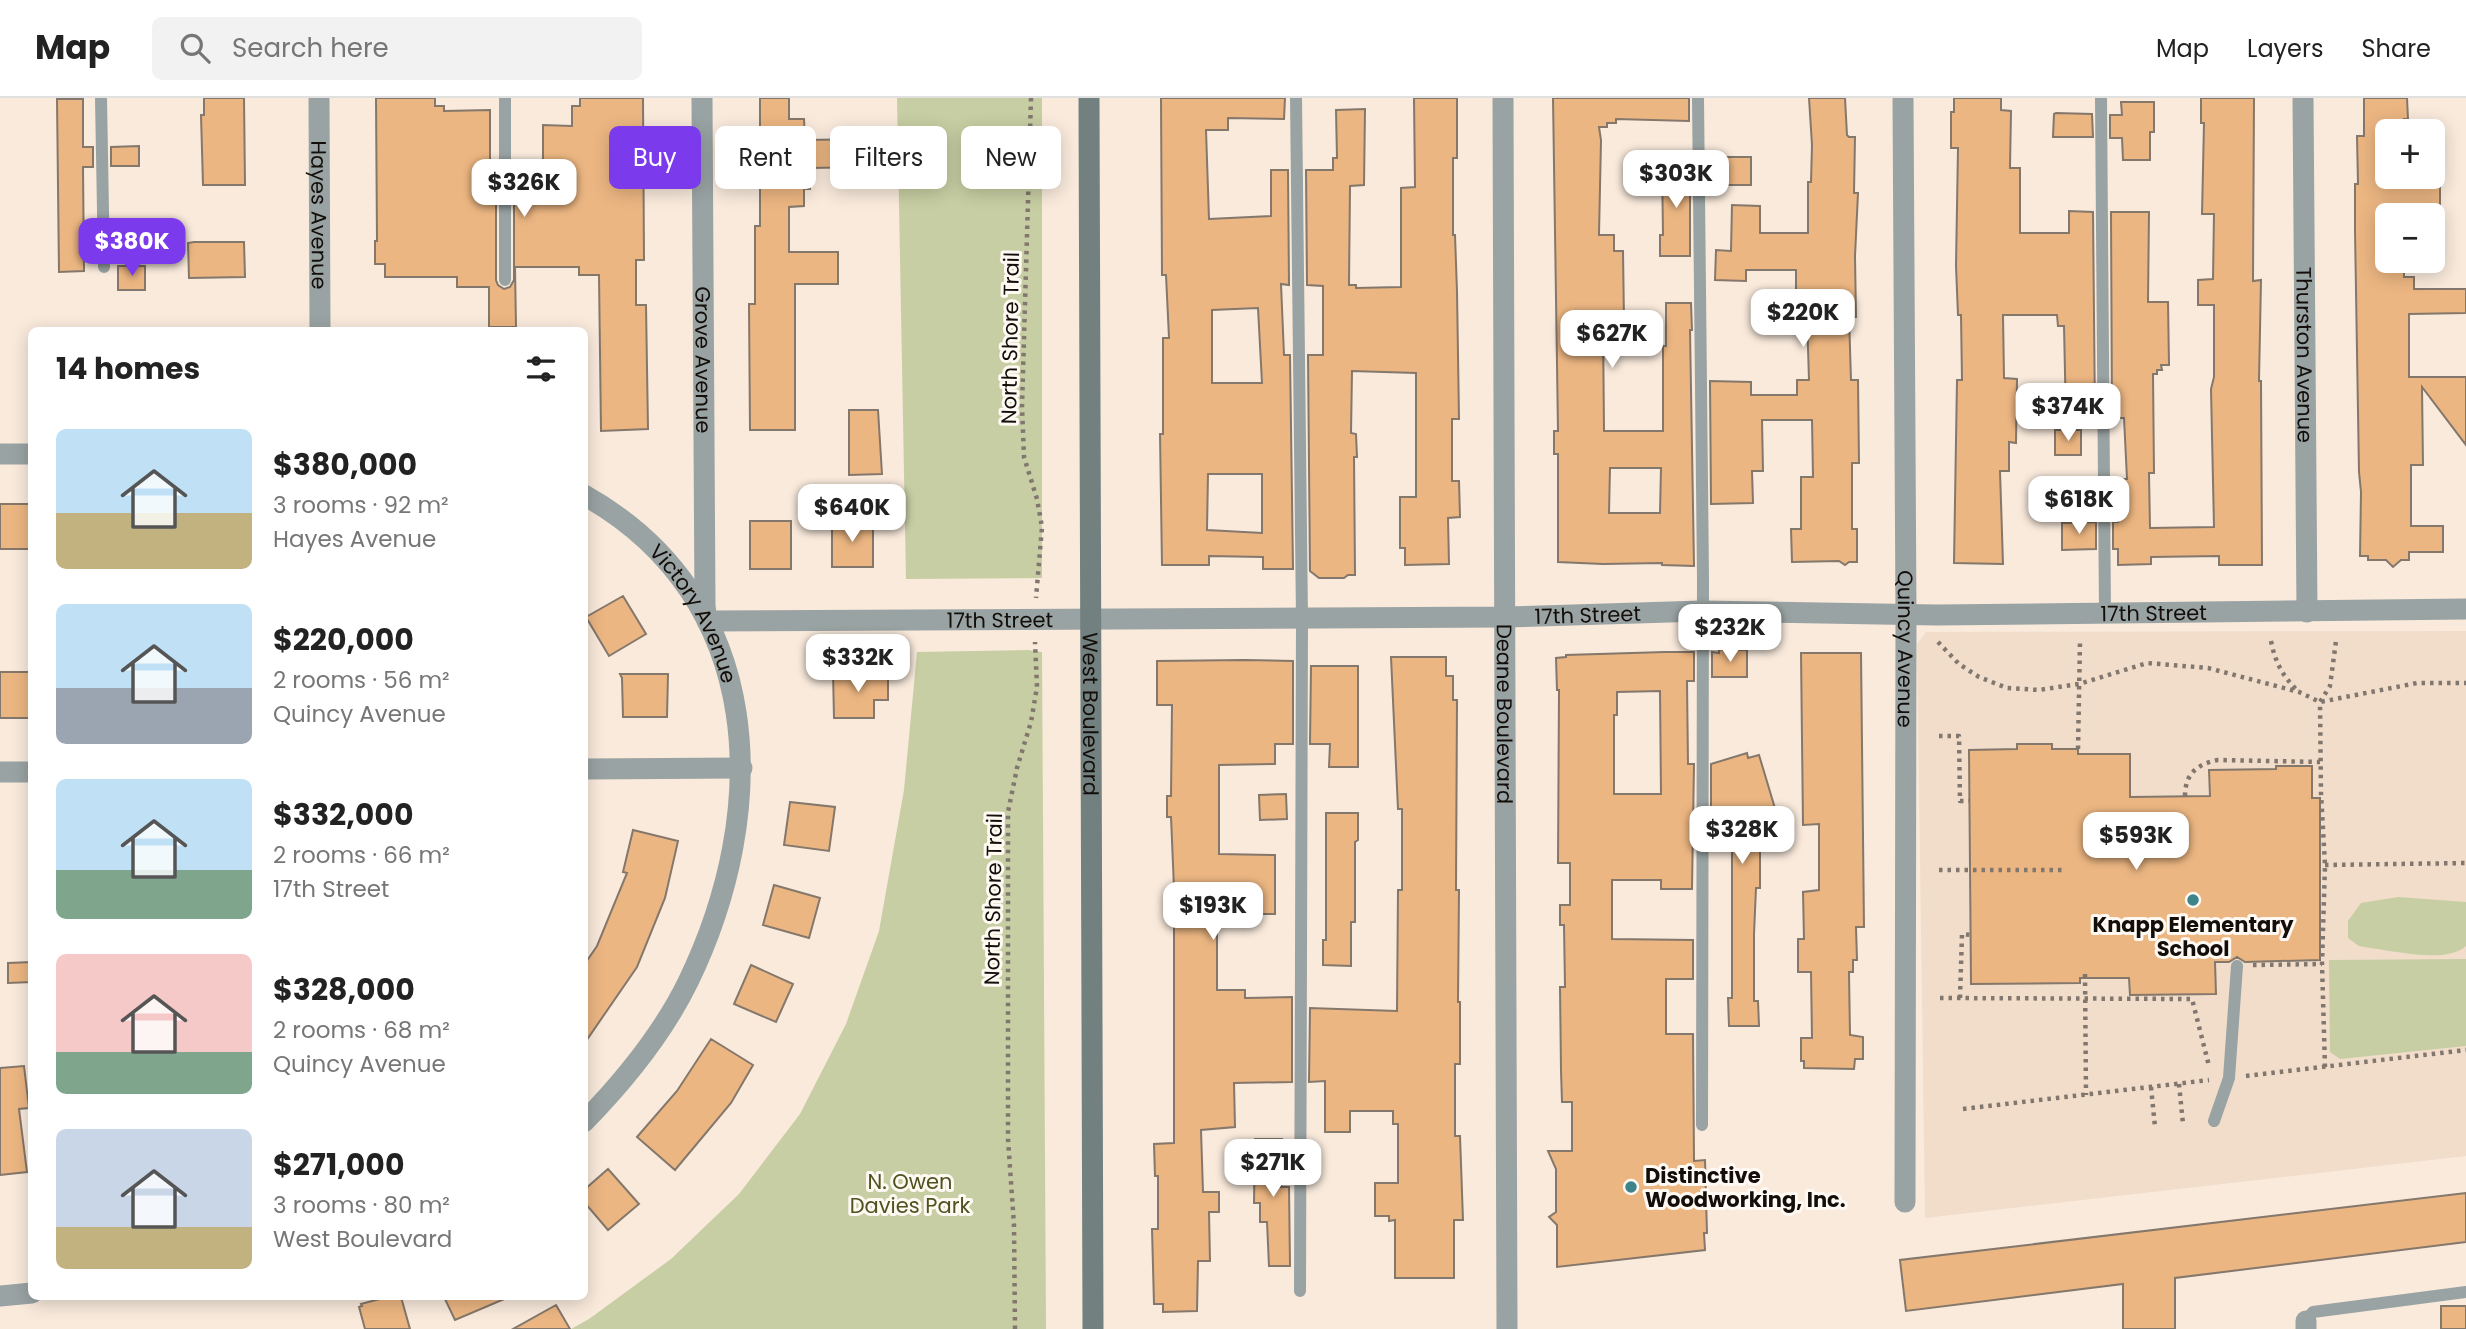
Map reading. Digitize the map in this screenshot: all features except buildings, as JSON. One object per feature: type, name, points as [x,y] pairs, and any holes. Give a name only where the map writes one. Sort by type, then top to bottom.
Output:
[{"type":"street","name":"Hayes Avenue","points":[[319,98],[320,327]]},
{"type":"street","name":"Grove Avenue","points":[[702,98],[707,621]]},
{"type":"street","name":"West Boulevard","points":[[1089,98],[1093,1329]]},
{"type":"street","name":"Deane Boulevard","points":[[1503,98],[1507,1329]]},
{"type":"street","name":"Quincy Avenue","points":[[1903,98],[1905,1202]]},
{"type":"street","name":"Thurston Avenue","points":[[2303,98],[2307,612]]},
{"type":"street","points":[[0,454],[28,454]]},
{"type":"street","name":"Victory Avenue","points":[[588,498],[615,515],[658,553],[676,574],[707,621],[723,658],[738,712],[742,768],[732,857],[721,900],[697,963],[666,1022],[640,1059],[612,1094],[588,1118]]},
{"type":"street","name":"17th Street","points":[[707,621],[1506,617],[1702,611],[1906,615],[2466,609]]},
{"type":"street","points":[[588,769],[742,768]]},
{"type":"street","points":[[0,772],[28,772]]},
{"type":"street","points":[[0,1296],[28,1293]]},
{"type":"lane","points":[[101,98],[104,267]]},
{"type":"lane","points":[[505,98],[505,280]]},
{"type":"lane","points":[[1296,98],[1302,618],[1300,1292]]},
{"type":"lane","points":[[1698,98],[1702,1125]]},
{"type":"lane","points":[[2101,98],[2105,614]]},
{"type":"lane","points":[[2214,1121],[2229,1078],[2236,966]]},
{"type":"lane","points":[[2306,1325],[2313,1312],[2466,1292]]},
{"type":"path","name":"North Shore Trail","points":[[1015,1329],[1014,1225],[1008,1139],[1008,812],[1037,687],[1035,620],[1042,527],[1037,499],[1024,457],[1031,98]]},
{"type":"path","points":[[2078,749],[2080,641]]},
{"type":"path","points":[[2271,641],[2274,658],[2283,675],[2299,692]]},
{"type":"path","points":[[2325,1067],[2322,964],[2325,865],[2320,702],[2330,687],[2336,641]]},
{"type":"path","points":[[1938,642],[1959,664],[1979,677],[2007,688],[2039,691],[2079,684],[2147,663],[2173,663],[2208,668],[2299,692],[2320,702],[2417,683],[2466,682]]},
{"type":"path","points":[[1939,736],[1959,736],[1960,801],[1970,801]]},
{"type":"path","points":[[2185,796],[2188,777],[2205,762],[2320,762]]},
{"type":"path","points":[[2325,865],[2466,863]]},
{"type":"path","points":[[1939,870],[2062,870]]},
{"type":"path","points":[[1960,998],[1962,934],[1971,934]]},
{"type":"path","points":[[2236,966],[2322,964]]},
{"type":"path","points":[[2085,974],[2086,1095]]},
{"type":"path","points":[[1940,998],[2192,999],[2209,1066]]},
{"type":"path","points":[[2179,1084],[2183,1124]]},
{"type":"path","points":[[2151,1087],[2155,1127]]},
{"type":"shaded area","name":"Knapp Elementary School","points":[[2466,631],[2466,1156],[1925,1218],[1917,644],[1926,632]]},
{"type":"green space","points":[[897,98],[1042,98],[1042,126],[961,126],[961,189],[1042,189],[1042,578],[906,579],[899,189],[947,189],[947,126],[898,126]]},
{"type":"green space","name":"N. Owen Davies Park","points":[[917,652],[1042,652],[1046,1329],[571,1329],[589,1319],[671,1259],[739,1194],[800,1114],[846,1024],[879,931],[904,790]]},
{"type":"green space","points":[[2398,897],[2466,902],[2466,946],[2446,954],[2420,955],[2359,946],[2348,938],[2348,921],[2361,903]]},
{"type":"green space","points":[[2466,959],[2466,1046],[2340,1059],[2330,1052],[2329,960]]},
{"type":"place","name":"Knapp Elementary School","points":[[2193,900]]},
{"type":"place","name":"Distinctive Woodworking, Inc.","points":[[1631,1187]]}]
